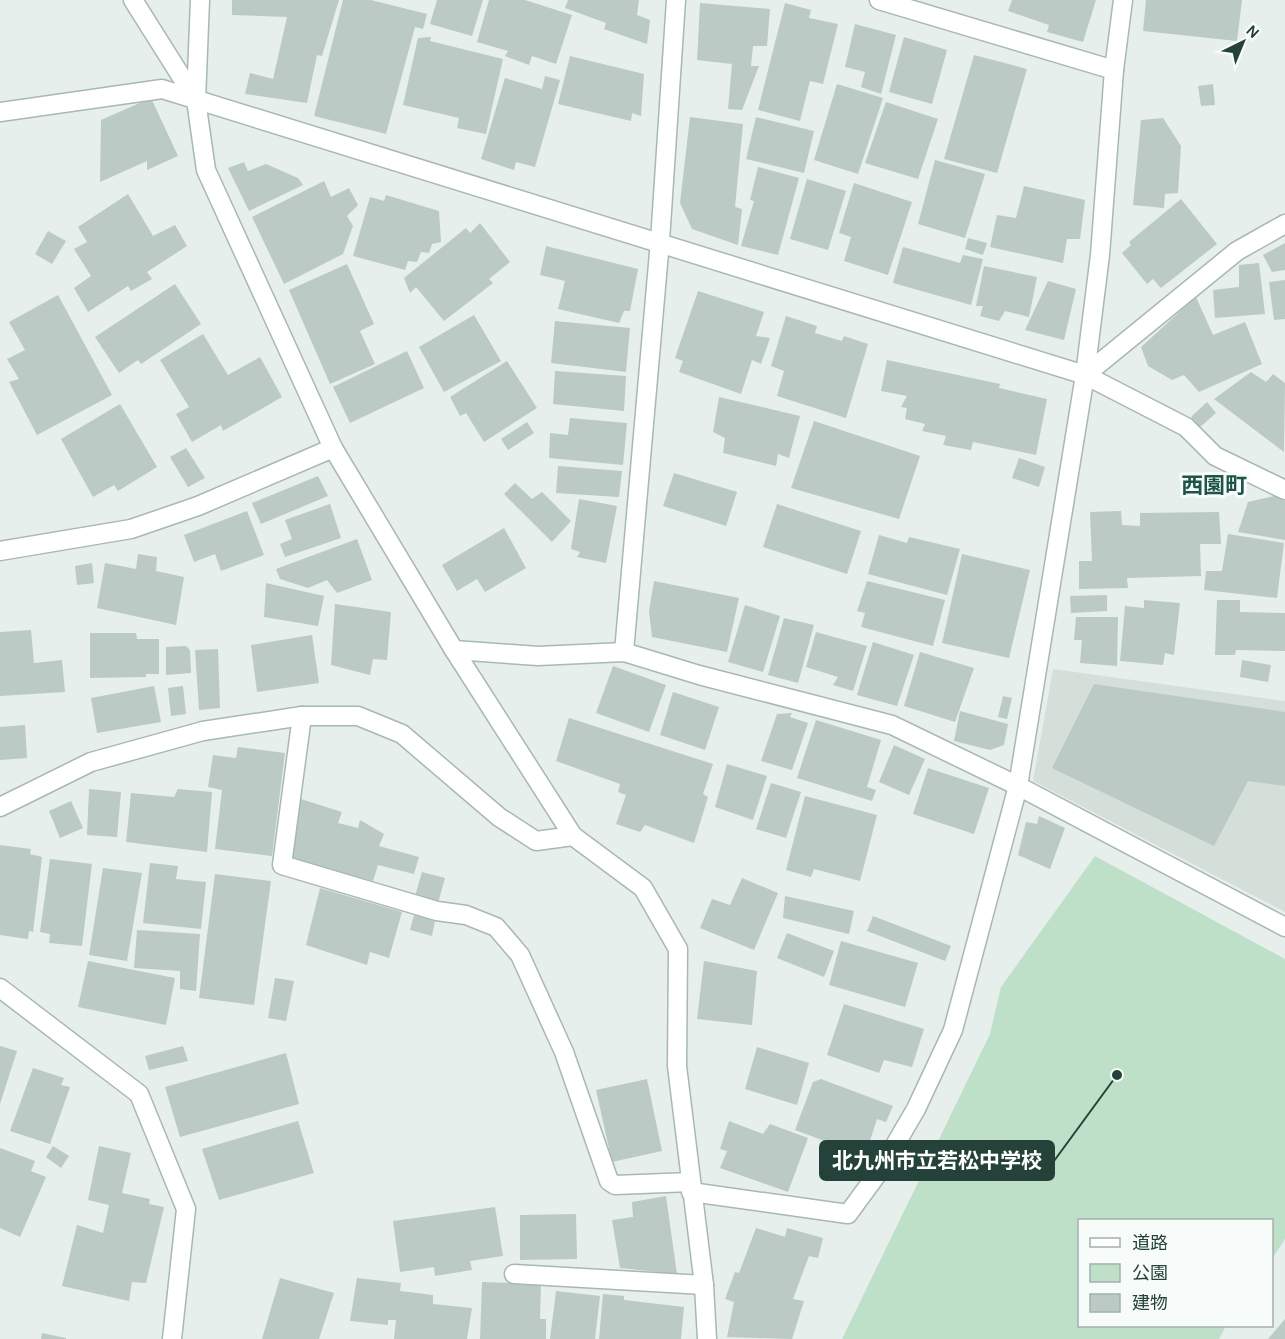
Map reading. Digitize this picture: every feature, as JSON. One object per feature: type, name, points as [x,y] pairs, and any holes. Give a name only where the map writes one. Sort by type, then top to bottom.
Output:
[{"type":"street","points":[[133,0],[196,100]]},
{"type":"street","points":[[200,0],[196,100],[206,170],[333,448],[454,650],[573,836],[643,888],[678,949],[677,1066],[704,1285],[707,1339]]},
{"type":"street","points":[[624,652],[660,241],[676,0]]},
{"type":"street","points":[[879,0],[1114,70]]},
{"type":"street","points":[[302,716],[282,865],[437,911],[466,915],[496,927],[520,955],[564,1052],[609,1181],[615,1185],[691,1187],[848,1214],[881,1169],[916,1109],[952,1030],[1018,786],[1085,375],[1100,255],[1114,70],[1123,0]]},
{"type":"street","points":[[0,112],[162,88],[1085,375],[1186,427],[1215,456],[1285,490]]},
{"type":"street","points":[[1085,375],[1237,251],[1285,224]]},
{"type":"street","points":[[0,551],[131,529],[198,506],[333,448]]},
{"type":"street","points":[[454,650],[538,656],[624,652],[699,675],[892,725],[1018,786],[1285,927]]},
{"type":"street","points":[[0,807],[91,762],[203,730],[302,716],[358,716],[402,734],[499,818],[536,841],[573,836]]},
{"type":"street","points":[[0,988],[139,1094],[186,1209],[172,1339]]},
{"type":"street","points":[[514,1274],[704,1285]]},
{"type":"shaded area","points":[[1053,669],[1285,701],[1285,912],[1033,781]]},
{"type":"green space","points":[[1095,856],[1285,959],[1285,1239],[1273,1257],[1273,1219],[1078,1219],[1078,1327],[1225,1327],[1219,1339],[842,1339],[990,1034],[1001,987]]},
{"type":"building","points":[[232,0],[339,0],[322,56],[317,55],[307,103],[245,94],[250,73],[273,79],[287,17],[232,15]]},
{"type":"building","points":[[343,0],[371,0],[427,14],[423,29],[415,27],[386,134],[314,116]]},
{"type":"building","points":[[437,0],[483,0],[472,36],[430,24]]},
{"type":"building","points":[[489,0],[525,0],[572,15],[556,64],[532,56],[529,65],[505,56],[508,51],[477,42]]},
{"type":"building","points":[[568,0],[639,0],[637,15],[650,20],[647,44],[604,29],[606,23],[565,8]]},
{"type":"building","points":[[1012,0],[1096,0],[1083,42],[1047,32],[1049,25],[1008,11]]},
{"type":"building","points":[[1146,0],[1242,0],[1237,41],[1143,31]]},
{"type":"building","points":[[700,3],[770,9],[767,46],[753,46],[751,66],[759,66],[742,110],[728,109],[732,64],[697,60]]},
{"type":"building","points":[[785,3],[811,10],[809,18],[838,24],[823,84],[810,81],[800,121],[758,110]]},
{"type":"building","points":[[855,24],[896,35],[881,94],[861,87],[865,72],[845,67]]},
{"type":"building","points":[[431,37],[430,41],[503,59],[486,134],[457,128],[459,118],[403,105],[418,38]]},
{"type":"building","points":[[904,37],[947,50],[932,104],[889,92]]},
{"type":"building","points":[[974,55],[1027,69],[997,173],[944,159]]},
{"type":"building","points":[[570,56],[644,74],[641,116],[632,113],[631,121],[558,104]]},
{"type":"building","points":[[545,76],[560,80],[535,167],[516,162],[514,170],[481,159],[505,78],[542,89]]},
{"type":"building","points":[[837,84],[883,98],[858,174],[814,160]]},
{"type":"building","points":[[1213,84],[1215,105],[1201,106],[1198,86]]},
{"type":"building","points":[[151,98],[178,156],[147,170],[147,161],[100,182],[101,120]]},
{"type":"building","points":[[886,102],[938,119],[918,179],[865,163]]},
{"type":"building","points":[[690,117],[743,124],[735,207],[742,209],[738,245],[692,229],[680,203]]},
{"type":"building","points":[[756,117],[814,131],[804,173],[746,159]]},
{"type":"building","points":[[1163,118],[1181,146],[1178,193],[1165,194],[1164,208],[1133,205],[1141,120]]},
{"type":"building","points":[[935,160],[985,174],[965,238],[918,224]]},
{"type":"building","points":[[244,162],[248,171],[266,164],[298,178],[303,185],[249,211],[228,168]]},
{"type":"building","points":[[758,167],[799,178],[778,255],[741,246],[754,201],[750,200]]},
{"type":"building","points":[[807,179],[846,191],[828,250],[790,239]]},
{"type":"building","points":[[324,181],[331,197],[349,188],[358,205],[347,216],[353,226],[343,254],[284,284],[252,217]]},
{"type":"building","points":[[854,183],[912,202],[888,275],[844,261],[851,237],[839,233]]},
{"type":"building","points":[[1024,186],[1085,200],[1080,239],[1067,239],[1063,263],[990,247],[997,215],[1016,218]]},
{"type":"building","points":[[128,194],[153,236],[175,225],[187,246],[147,272],[152,279],[131,291],[128,286],[88,312],[74,288],[91,276],[74,249],[87,242],[78,227]]},
{"type":"building","points":[[386,195],[439,211],[441,242],[432,244],[429,253],[421,252],[417,262],[408,261],[405,270],[353,256],[370,197],[384,201]]},
{"type":"building","points":[[1181,199],[1217,244],[1161,288],[1153,279],[1147,284],[1122,253],[1131,245],[1129,242]]},
{"type":"building","points":[[480,223],[510,262],[489,279],[493,283],[444,321],[416,287],[410,293],[404,278],[466,228],[470,233]]},
{"type":"building","points":[[48,231],[66,241],[52,264],[35,254]]},
{"type":"building","points":[[968,238],[987,243],[983,255],[965,249]]},
{"type":"building","points":[[1285,243],[1285,270],[1272,272],[1263,255]]},
{"type":"building","points":[[546,246],[638,269],[630,311],[624,311],[619,323],[558,309],[565,281],[540,275]]},
{"type":"building","points":[[903,247],[960,263],[963,255],[983,259],[971,305],[893,283]]},
{"type":"building","points":[[1259,263],[1265,314],[1215,318],[1213,290],[1239,287],[1239,265]]},
{"type":"building","points":[[347,264],[374,324],[360,331],[375,364],[330,384],[289,290]]},
{"type":"building","points":[[984,266],[1037,277],[1029,317],[1005,311],[999,321],[980,316],[983,306],[976,306]]},
{"type":"building","points":[[1285,280],[1285,319],[1274,320],[1269,282]]},
{"type":"building","points":[[1048,281],[1076,289],[1064,340],[1025,330]]},
{"type":"building","points":[[175,284],[201,324],[141,364],[138,360],[119,373],[95,337]]},
{"type":"building","points":[[698,291],[764,312],[756,336],[770,338],[761,364],[752,360],[741,394],[679,372],[683,361],[675,358]]},
{"type":"building","points":[[58,295],[112,395],[37,435],[9,382],[19,379],[7,359],[25,350],[9,322]]},
{"type":"building","points":[[1196,297],[1213,335],[1245,322],[1262,364],[1199,392],[1184,375],[1172,380],[1148,366],[1141,347]]},
{"type":"building","points":[[474,315],[501,361],[444,392],[419,347]]},
{"type":"building","points":[[786,316],[817,326],[815,333],[842,341],[844,336],[868,344],[846,418],[777,396],[784,371],[771,366]]},
{"type":"building","points":[[555,321],[630,328],[626,372],[551,363]]},
{"type":"building","points":[[203,334],[228,375],[260,357],[282,397],[223,431],[221,425],[192,442],[176,414],[189,407],[160,360]]},
{"type":"building","points":[[407,351],[424,388],[350,423],[333,387]]},
{"type":"building","points":[[887,360],[1000,384],[999,388],[1047,399],[1036,455],[973,442],[971,450],[943,445],[946,436],[922,431],[925,424],[905,419],[907,408],[901,407],[907,396],[881,391]]},
{"type":"building","points":[[507,361],[537,408],[484,442],[466,413],[460,416],[450,397]]},
{"type":"building","points":[[555,371],[626,376],[624,411],[553,404]]},
{"type":"building","points":[[1251,372],[1266,382],[1273,374],[1285,383],[1284,452],[1214,399]]},
{"type":"building","points":[[719,397],[800,416],[789,458],[778,454],[776,466],[723,453],[725,438],[713,432]]},
{"type":"building","points":[[1207,402],[1216,413],[1200,427],[1191,417]]},
{"type":"building","points":[[120,404],[157,467],[118,491],[114,485],[93,497],[61,439]]},
{"type":"building","points":[[570,418],[627,423],[623,465],[549,458],[550,433],[568,435]]},
{"type":"building","points":[[814,421],[920,456],[899,519],[791,488]]},
{"type":"building","points":[[527,422],[534,433],[508,450],[501,439]]},
{"type":"building","points":[[186,448],[205,478],[188,487],[170,457]]},
{"type":"building","points":[[1019,458],[1045,467],[1039,487],[1012,478]]},
{"type":"building","points":[[558,466],[622,471],[619,497],[556,493]]},
{"type":"building","points":[[674,473],[737,492],[726,526],[663,506]]},
{"type":"building","points":[[318,476],[328,496],[261,524],[252,503]]},
{"type":"building","points":[[515,483],[532,499],[542,492],[571,521],[552,542],[504,494]]},
{"type":"building","points":[[1274,496],[1285,501],[1285,540],[1238,532],[1248,502]]},
{"type":"building","points":[[579,499],[617,506],[606,563],[577,557],[580,552],[571,549]]},
{"type":"building","points":[[330,504],[341,538],[285,557],[280,544],[292,539],[285,520]]},
{"type":"building","points":[[777,504],[861,531],[847,574],[763,547]]},
{"type":"building","points":[[247,511],[264,555],[221,571],[215,554],[194,562],[184,535]]},
{"type":"building","points":[[1121,511],[1122,525],[1140,526],[1140,513],[1219,512],[1221,544],[1200,544],[1201,576],[1127,578],[1128,588],[1079,589],[1079,561],[1092,561],[1090,512]]},
{"type":"building","points":[[504,528],[526,568],[485,592],[477,579],[457,591],[442,565]]},
{"type":"building","points":[[1228,534],[1284,543],[1277,598],[1204,590],[1206,571],[1222,571]]},
{"type":"building","points":[[879,535],[907,543],[909,537],[960,549],[947,595],[868,574]]},
{"type":"building","points":[[357,539],[372,580],[337,593],[327,580],[308,588],[280,579],[276,569]]},
{"type":"building","points":[[138,554],[157,557],[156,571],[184,577],[176,625],[97,608],[105,563],[136,569]]},
{"type":"building","points":[[962,554],[1030,570],[1009,658],[942,643]]},
{"type":"building","points":[[92,563],[94,583],[77,585],[75,566]]},
{"type":"building","points":[[654,581],[739,598],[727,652],[652,637],[649,611]]},
{"type":"building","points":[[867,581],[945,600],[933,646],[861,627],[865,613],[857,611]]},
{"type":"building","points":[[266,583],[324,596],[318,626],[264,617]]},
{"type":"building","points":[[1107,595],[1107,611],[1071,613],[1070,596]]},
{"type":"building","points":[[1144,600],[1180,603],[1174,655],[1165,653],[1163,665],[1120,661],[1125,606],[1144,608]]},
{"type":"building","points":[[1217,600],[1240,600],[1240,612],[1285,613],[1285,651],[1236,650],[1235,655],[1215,655]]},
{"type":"building","points":[[335,604],[391,612],[387,660],[373,659],[370,675],[331,665]]},
{"type":"building","points":[[745,605],[780,616],[763,672],[728,662]]},
{"type":"building","points":[[1076,617],[1118,617],[1117,666],[1080,663],[1082,640],[1074,640]]},
{"type":"building","points":[[784,618],[814,625],[798,683],[768,675]]},
{"type":"building","points":[[31,630],[34,663],[62,660],[65,692],[0,696],[0,632]]},
{"type":"building","points":[[816,632],[867,646],[853,691],[833,685],[838,677],[806,667]]},
{"type":"building","points":[[90,633],[136,633],[137,639],[159,639],[159,674],[146,674],[146,677],[90,678]]},
{"type":"building","points":[[312,635],[319,683],[257,692],[251,645]]},
{"type":"building","points":[[873,642],[914,655],[897,706],[857,695]]},
{"type":"building","points":[[186,646],[190,650],[191,673],[166,675],[166,647]]},
{"type":"building","points":[[218,649],[220,708],[199,710],[195,650]]},
{"type":"building","points":[[920,652],[974,668],[955,722],[904,706]]},
{"type":"building","points":[[1242,660],[1271,665],[1268,682],[1240,677]]},
{"type":"building","points":[[613,666],[666,685],[649,732],[596,713]]},
{"type":"building","points":[[1094,684],[1285,712],[1285,786],[1248,781],[1214,846],[1052,768]]},
{"type":"building","points":[[154,686],[161,722],[97,733],[91,698]]},
{"type":"building","points":[[183,686],[186,714],[171,716],[168,688]]},
{"type":"building","points":[[673,692],[719,707],[705,750],[660,735]]},
{"type":"building","points":[[1003,696],[1012,698],[1007,719],[998,717]]},
{"type":"building","points":[[960,711],[1008,724],[1004,745],[990,750],[954,741]]},
{"type":"building","points":[[792,713],[790,717],[808,723],[792,770],[761,761],[777,714]]},
{"type":"building","points":[[569,718],[713,764],[703,794],[708,797],[694,843],[645,825],[640,832],[616,824],[626,795],[618,792],[620,784],[556,761]]},
{"type":"building","points":[[816,720],[881,740],[867,787],[876,790],[872,801],[797,778]]},
{"type":"building","points":[[25,725],[27,758],[0,760],[0,727]]},
{"type":"building","points":[[894,745],[925,759],[909,795],[879,782]]},
{"type":"building","points":[[238,747],[285,753],[272,856],[215,849],[222,790],[208,787],[213,755],[236,758]]},
{"type":"building","points":[[727,764],[767,776],[753,820],[715,807]]},
{"type":"building","points":[[928,768],[989,788],[974,834],[913,814]]},
{"type":"building","points":[[771,783],[801,792],[786,838],[756,829]]},
{"type":"building","points":[[89,789],[121,792],[117,837],[87,835]]},
{"type":"building","points":[[178,789],[212,792],[207,852],[126,842],[131,793],[174,797]]},
{"type":"building","points":[[805,796],[877,815],[860,881],[814,869],[811,877],[786,870]]},
{"type":"building","points":[[301,799],[342,812],[338,823],[358,828],[360,820],[384,834],[379,846],[419,857],[414,874],[378,865],[373,881],[291,859]]},
{"type":"building","points":[[71,801],[83,828],[60,838],[49,811]]},
{"type":"building","points":[[1039,816],[1065,828],[1050,869],[1018,855],[1026,822],[1037,824]]},
{"type":"building","points":[[0,845],[31,849],[30,854],[42,857],[33,932],[29,931],[28,939],[0,935]]},
{"type":"building","points":[[50,859],[92,864],[82,946],[49,943],[50,934],[40,932]]},
{"type":"building","points":[[150,863],[178,866],[176,879],[206,882],[201,929],[143,923]]},
{"type":"building","points":[[103,868],[142,873],[127,961],[89,955]]},
{"type":"building","points":[[422,872],[445,878],[438,903],[415,896]]},
{"type":"building","points":[[215,874],[271,881],[254,1005],[199,998]]},
{"type":"building","points":[[742,878],[778,893],[754,950],[700,928],[712,899],[730,905]]},
{"type":"building","points":[[320,888],[402,912],[389,958],[370,952],[367,965],[306,945]]},
{"type":"building","points":[[785,896],[854,911],[849,934],[783,918]]},
{"type":"building","points":[[414,915],[435,921],[432,936],[410,930]]},
{"type":"building","points":[[873,916],[951,946],[945,961],[867,931]]},
{"type":"building","points":[[137,930],[200,934],[196,991],[180,989],[180,971],[134,968]]},
{"type":"building","points":[[787,933],[834,951],[824,977],[777,958]]},
{"type":"building","points":[[841,941],[918,963],[905,1007],[829,985]]},
{"type":"building","points":[[88,961],[175,978],[166,1025],[78,1007]]},
{"type":"building","points":[[704,961],[757,971],[752,1025],[697,1019]]},
{"type":"building","points":[[275,978],[294,981],[286,1021],[268,1018]]},
{"type":"building","points":[[844,1004],[924,1029],[912,1067],[884,1060],[879,1073],[827,1055]]},
{"type":"building","points":[[0,1046],[17,1051],[0,1104]]},
{"type":"building","points":[[183,1046],[188,1061],[149,1070],[145,1056]]},
{"type":"building","points":[[757,1047],[809,1063],[797,1105],[745,1089]]},
{"type":"building","points":[[286,1053],[299,1104],[180,1137],[165,1087]]},
{"type":"building","points":[[33,1068],[64,1078],[61,1085],[70,1087],[50,1144],[10,1131]]},
{"type":"building","points":[[647,1079],[662,1151],[612,1162],[596,1090]]},
{"type":"building","points":[[821,1079],[893,1106],[886,1122],[877,1119],[865,1156],[795,1130],[813,1082]]},
{"type":"building","points":[[298,1121],[314,1173],[219,1200],[202,1149]]},
{"type":"building","points":[[729,1121],[763,1134],[770,1124],[808,1138],[788,1192],[720,1168],[727,1151],[720,1149]]},
{"type":"building","points":[[53,1146],[69,1156],[61,1168],[46,1157]]},
{"type":"building","points":[[99,1146],[131,1153],[122,1193],[150,1199],[149,1204],[164,1207],[146,1283],[132,1282],[129,1301],[62,1286],[77,1225],[103,1233],[109,1205],[88,1200]]},
{"type":"building","points":[[0,1148],[35,1161],[31,1171],[46,1177],[20,1237],[0,1228]]},
{"type":"building","points":[[666,1196],[677,1274],[620,1268],[612,1220],[633,1217],[632,1202]]},
{"type":"building","points":[[495,1207],[503,1256],[470,1261],[472,1270],[435,1276],[434,1267],[400,1272],[393,1221]]},
{"type":"building","points":[[576,1214],[577,1259],[520,1260],[520,1215]]},
{"type":"building","points":[[756,1228],[785,1237],[787,1228],[823,1238],[818,1258],[809,1256],[793,1299],[804,1301],[792,1339],[727,1337],[734,1302],[725,1299],[735,1272],[739,1273]]},
{"type":"building","points":[[280,1278],[334,1293],[319,1339],[262,1339]]},
{"type":"building","points":[[357,1278],[401,1283],[400,1291],[433,1295],[433,1304],[472,1308],[467,1339],[394,1339],[396,1320],[388,1320],[388,1325],[350,1321]]},
{"type":"building","points":[[482,1282],[541,1284],[540,1319],[546,1319],[546,1339],[480,1339]]},
{"type":"building","points":[[556,1291],[600,1296],[595,1339],[550,1339]]},
{"type":"building","points":[[603,1294],[624,1296],[624,1300],[684,1307],[681,1339],[599,1339]]},
{"type":"building","points":[[1285,1319],[1285,1339],[1268,1339]]},
{"type":"building","points":[[42,1333],[66,1338],[66,1339],[41,1339]]},
{"type":"place","name":"北九州市立若松中学校","points":[[1117,1075]]},
{"type":"district","name":"西園町","points":[[1214,485]]}]
